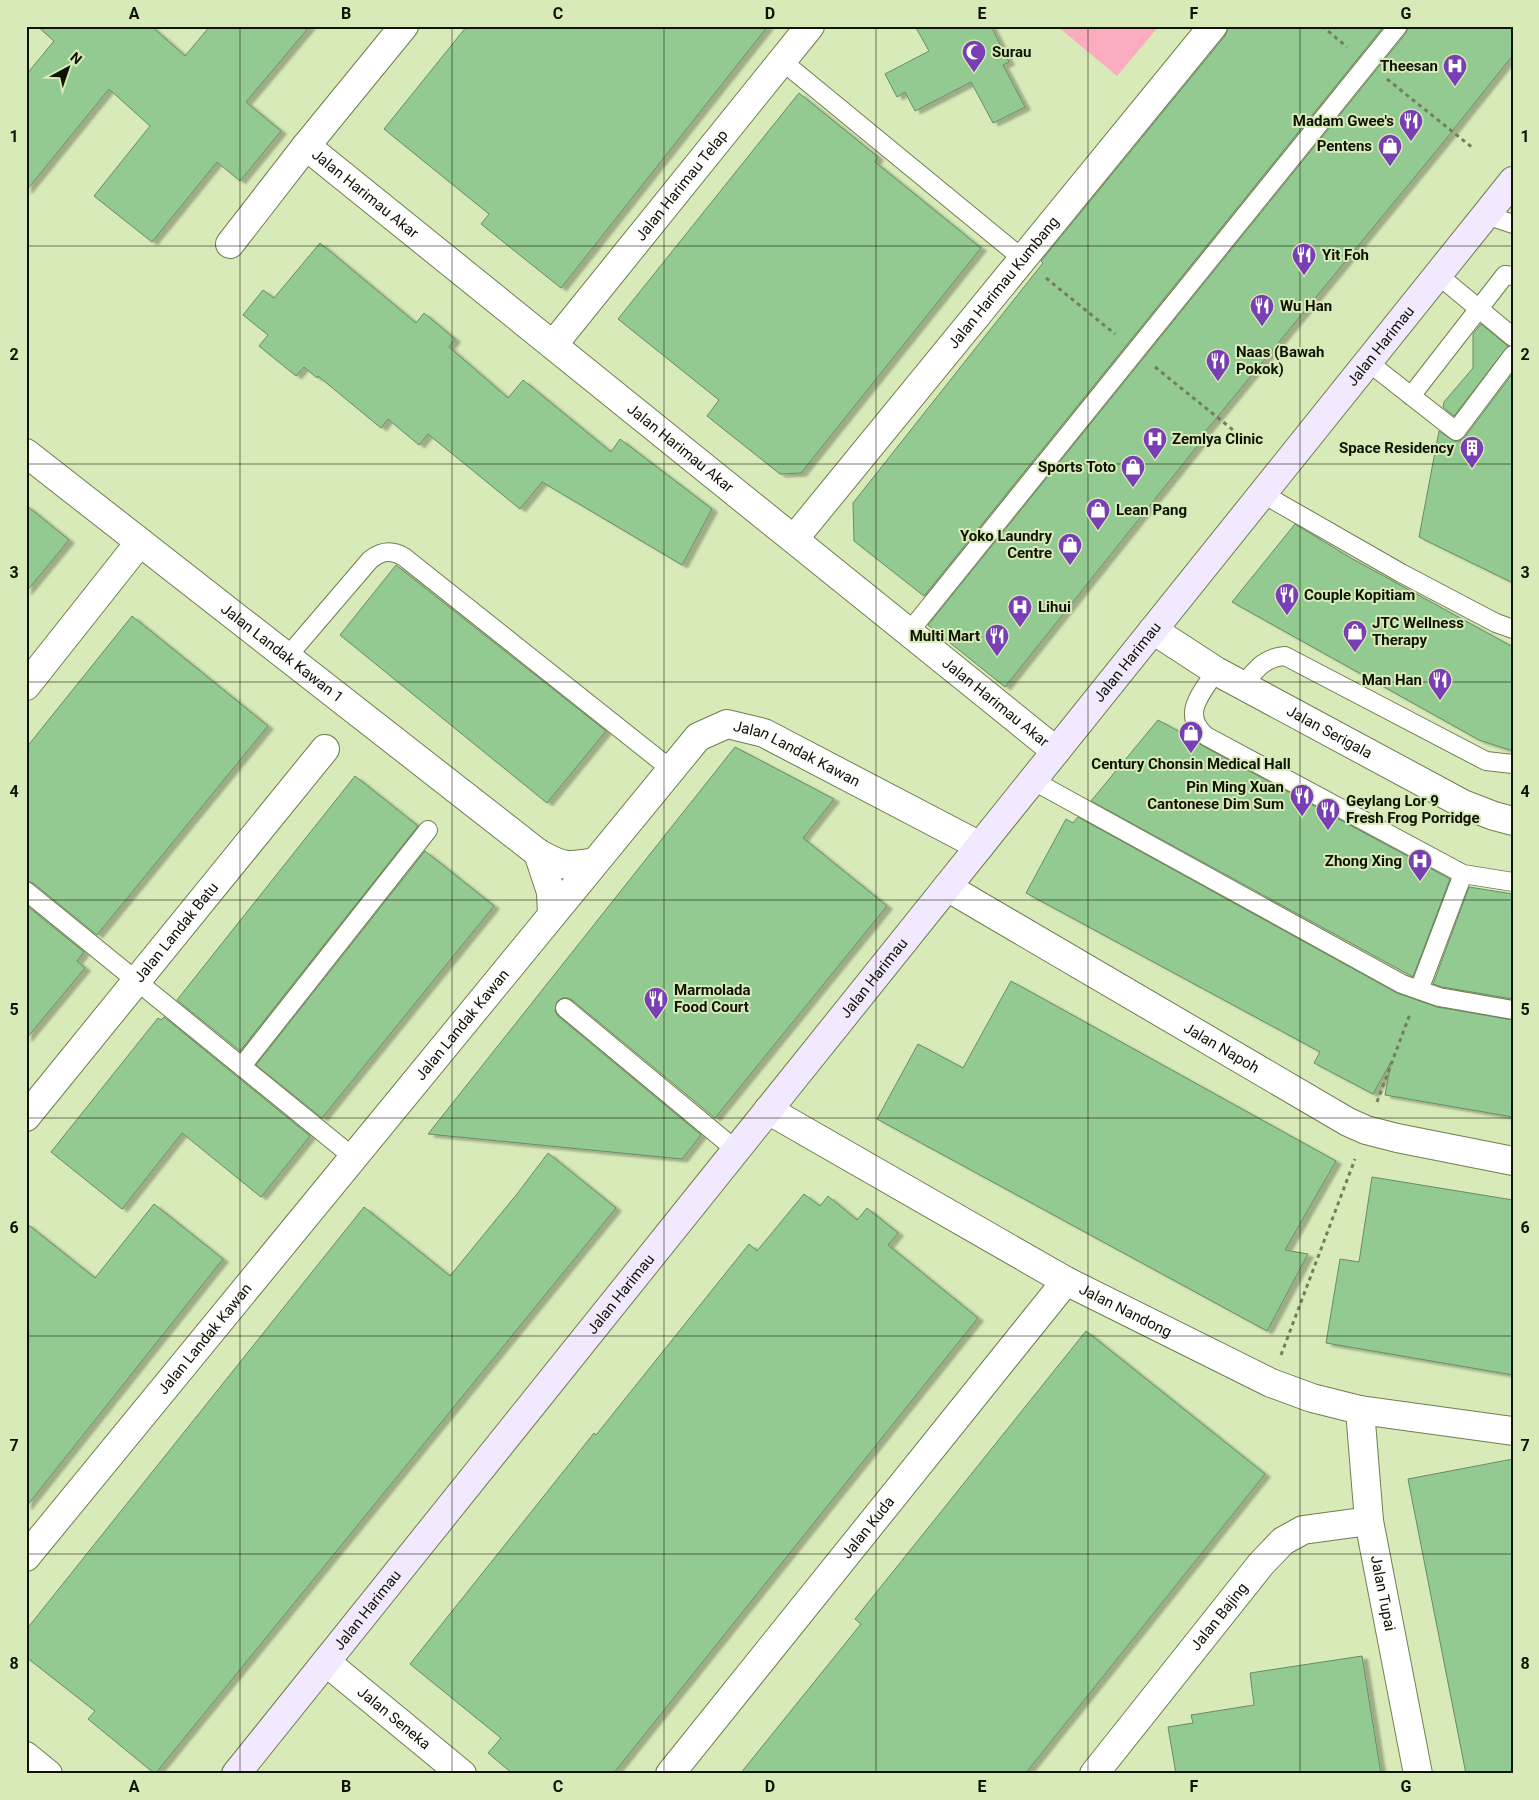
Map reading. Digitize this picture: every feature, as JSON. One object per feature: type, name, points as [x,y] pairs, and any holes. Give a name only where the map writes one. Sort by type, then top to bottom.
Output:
[{"type":"street","points":[[230,244],[306,146],[404,26]]},
{"type":"street","name":"Jalan Harimau Telap","points":[[552,345],[810,26]]},
{"type":"street","name":"Jalan Harimau Kumbang","points":[[794,539],[1213,26]]},
{"type":"street","name":"Jalan Harimau Akar","points":[[306,146],[1056,751]]},
{"type":"street","name":"Jalan Harimau","points":[[236,1774],[1513,182]]},
{"type":"street","name":"Jalan Landak Kawan 1","points":[[26,452],[538,853],[558,864],[574,866],[595,862]]},
{"type":"street","points":[[26,686],[140,542]]},
{"type":"street","name":"Jalan Serigala","points":[[1153,630],[1216,671],[1463,804],[1513,821]]},
{"type":"street","name":"Jalan Landak Kawan","points":[[26,1556],[698,737],[727,724],[764,733],[980,846]]},
{"type":"street","name":"Jalan Landak Batu","points":[[26,1116],[325,749]]},
{"type":"street","points":[[538,853],[551,892],[552,914]]},
{"type":"street","name":"Jalan Napoh","points":[[947,887],[1348,1122],[1366,1130],[1397,1138],[1513,1161]]},
{"type":"street","name":"Jalan Nandong","points":[[768,1110],[1066,1282],[1271,1383],[1312,1398],[1360,1410],[1513,1432]]},
{"type":"street","name":"Jalan Kuda","points":[[670,1774],[1066,1282]]},
{"type":"street","name":"Jalan Tupai","points":[[1360,1410],[1369,1521],[1418,1774]]},
{"type":"street","name":"Jalan Bajing","points":[[1100,1771],[1261,1564],[1283,1541],[1303,1530],[1369,1521]]},
{"type":"street","name":"Jalan Seneka","points":[[326,1662],[462,1774]]},
{"type":"street","points":[[26,1756],[48,1774]]},
{"type":"lane","points":[[909,632],[1398,26]]},
{"type":"lane","points":[[782,61],[1023,259]]},
{"type":"lane","points":[[1486,215],[1513,224]]},
{"type":"lane","points":[[1438,275],[1513,337]]},
{"type":"lane","points":[[1412,396],[1505,275],[1513,276]]},
{"type":"lane","points":[[1368,362],[1456,431],[1513,355]]},
{"type":"lane","points":[[1263,494],[1401,573],[1496,623],[1513,629]]},
{"type":"lane","points":[[287,657],[370,560],[377,554],[386,551],[396,552],[672,770]]},
{"type":"lane","points":[[1243,685],[1268,659],[1276,656],[1285,656],[1486,760],[1513,764]]},
{"type":"lane","points":[[1216,671],[1197,701],[1194,710],[1194,720],[1199,730],[1206,736],[1463,874],[1513,882]]},
{"type":"lane","points":[[1032,780],[1402,984],[1439,997],[1513,1010]]},
{"type":"lane","points":[[242,1066],[428,830]]},
{"type":"lane","points":[[1419,990],[1463,874]]},
{"type":"lane","points":[[26,891],[353,1157]]},
{"type":"lane","points":[[565,1008],[736,1150]]},
{"type":"path","points":[[1322,26],[1474,149]]},
{"type":"path","points":[[1366,1130],[1419,990]]},
{"type":"path","points":[[1271,1383],[1354,1164]]},
{"type":"shaded area","points":[[1057,26],[1159,26],[1117,76]]},
{"type":"building","points":[[37,26],[151,26],[185,56],[210,26],[310,26],[246,102],[281,131],[240,181],[217,162],[152,242],[94,196],[150,126],[109,89],[26,191],[26,75],[54,41]]},
{"type":"building","points":[[467,26],[768,26],[561,288],[481,224],[489,214],[384,129]]},
{"type":"building","name":"Surau","points":[[915,26],[991,26],[1009,62],[1003,65],[1025,107],[993,123],[971,82],[915,111],[905,92],[897,97],[885,74],[929,51]]},
{"type":"building","points":[[1229,26],[1384,26],[924,596],[854,541],[853,503],[1043,263],[1041,261],[1225,36]]},
{"type":"building","points":[[1408,26],[1513,26],[1513,55],[1205,432],[1207,434],[1005,687],[928,625],[1406,33]]},
{"type":"building","points":[[799,93],[878,157],[875,162],[981,248],[801,473],[780,474],[707,416],[719,400],[618,319]]},
{"type":"building","points":[[320,243],[416,323],[424,313],[455,339],[449,347],[508,398],[523,380],[611,452],[620,439],[712,509],[682,565],[542,482],[520,509],[428,434],[419,445],[388,419],[381,428],[318,376],[317,378],[304,367],[296,376],[259,346],[268,335],[243,315],[263,290],[274,298]]},
{"type":"building","points":[[1481,324],[1508,346],[1454,416],[1443,407],[1444,402],[1473,368],[1473,334]]},
{"type":"building","name":"Space Residency","points":[[1513,373],[1513,583],[1419,537],[1439,431],[1454,441],[1460,441],[1464,438]]},
{"type":"building","points":[[26,505],[69,540],[26,592]]},
{"type":"building","points":[[1295,524],[1349,557],[1513,647],[1513,751],[1479,740],[1232,602]]},
{"type":"building","points":[[396,565],[606,731],[547,803],[340,635]]},
{"type":"building","points":[[132,616],[268,726],[97,935],[33,883],[26,881],[26,748]]},
{"type":"building","points":[[1158,720],[1450,879],[1413,977],[1091,801]]},
{"type":"building","name":"Marmolada Food Court","points":[[735,747],[834,799],[803,838],[887,906],[715,1118],[572,1000],[562,998],[557,1002],[555,1011],[558,1016],[701,1135],[682,1159],[428,1134]]},
{"type":"building","points":[[355,776],[418,826],[240,1051],[177,1000]]},
{"type":"building","points":[[1078,817],[1397,993],[1437,1007],[1513,1020],[1513,1117],[1385,1095],[1391,1062],[1373,1094],[1314,1063],[1320,1052],[1026,893],[1066,819],[1073,823]]},
{"type":"building","points":[[425,851],[494,906],[322,1118],[256,1065]]},
{"type":"building","points":[[1469,887],[1513,894],[1513,999],[1433,984]]},
{"type":"building","points":[[26,905],[84,952],[77,961],[85,968],[26,1039]]},
{"type":"building","points":[[1011,981],[1336,1161],[1285,1250],[1308,1254],[1267,1331],[877,1119],[918,1044],[963,1068]]},
{"type":"building","points":[[164,1017],[310,1136],[261,1197],[182,1133],[122,1209],[51,1152],[158,1018],[161,1020]]},
{"type":"building","points":[[548,1153],[616,1208],[155,1774],[88,1719],[95,1711],[26,1657],[26,1630],[364,1207],[450,1276]]},
{"type":"building","points":[[1372,1177],[1513,1200],[1513,1375],[1326,1343],[1340,1259],[1359,1262]]},
{"type":"building","points":[[804,1194],[820,1206],[828,1196],[857,1220],[867,1208],[898,1233],[888,1245],[978,1318],[613,1774],[513,1774],[488,1753],[501,1738],[410,1664],[594,1433],[596,1435],[749,1244],[757,1251]]},
{"type":"building","points":[[154,1204],[223,1259],[26,1507],[26,1223],[95,1278]]},
{"type":"building","points":[[1086,1331],[1265,1474],[1025,1774],[740,1774],[861,1624],[855,1619]]},
{"type":"building","points":[[1513,1459],[1513,1774],[1466,1774],[1408,1479]]},
{"type":"building","points":[[1362,1656],[1381,1774],[1176,1774],[1168,1727],[1193,1723],[1191,1715],[1254,1705],[1250,1673]]},
{"type":"place","name":"Surau","points":[[974,73]]},
{"type":"place","name":"Theesan","points":[[1455,87]]},
{"type":"place","name":"Madam Gwee's","points":[[1411,142]]},
{"type":"place","name":"Pentens","points":[[1390,167]]},
{"type":"place","name":"Yit Foh","points":[[1304,276]]},
{"type":"place","name":"Wu Han","points":[[1262,327]]},
{"type":"place","name":"Naas (Bawah Pokok)","points":[[1218,382]]},
{"type":"place","name":"Zemlya Clinic","points":[[1155,460]]},
{"type":"place","name":"Space Residency","points":[[1472,469]]},
{"type":"place","name":"Sports Toto","points":[[1133,488]]},
{"type":"place","name":"Lean Pang","points":[[1098,531]]},
{"type":"place","name":"Yoko Laundry Centre","points":[[1070,566]]},
{"type":"place","name":"Couple Kopitiam","points":[[1287,616]]},
{"type":"place","name":"Lihui","points":[[1020,628]]},
{"type":"place","name":"JTC Wellness Therapy","points":[[1355,653]]},
{"type":"place","name":"Multi Mart","points":[[997,657]]},
{"type":"place","name":"Man Han","points":[[1440,701]]},
{"type":"place","name":"Century Chonsin Medical Hall","points":[[1191,754]]},
{"type":"place","name":"Pin Ming Xuan Cantonese Dim Sum","points":[[1302,817]]},
{"type":"place","name":"Geylang Lor 9 Fresh Frog Porridge","points":[[1328,831]]},
{"type":"place","name":"Zhong Xing","points":[[1420,882]]},
{"type":"place","name":"Marmolada Food Court","points":[[656,1020]]}]
